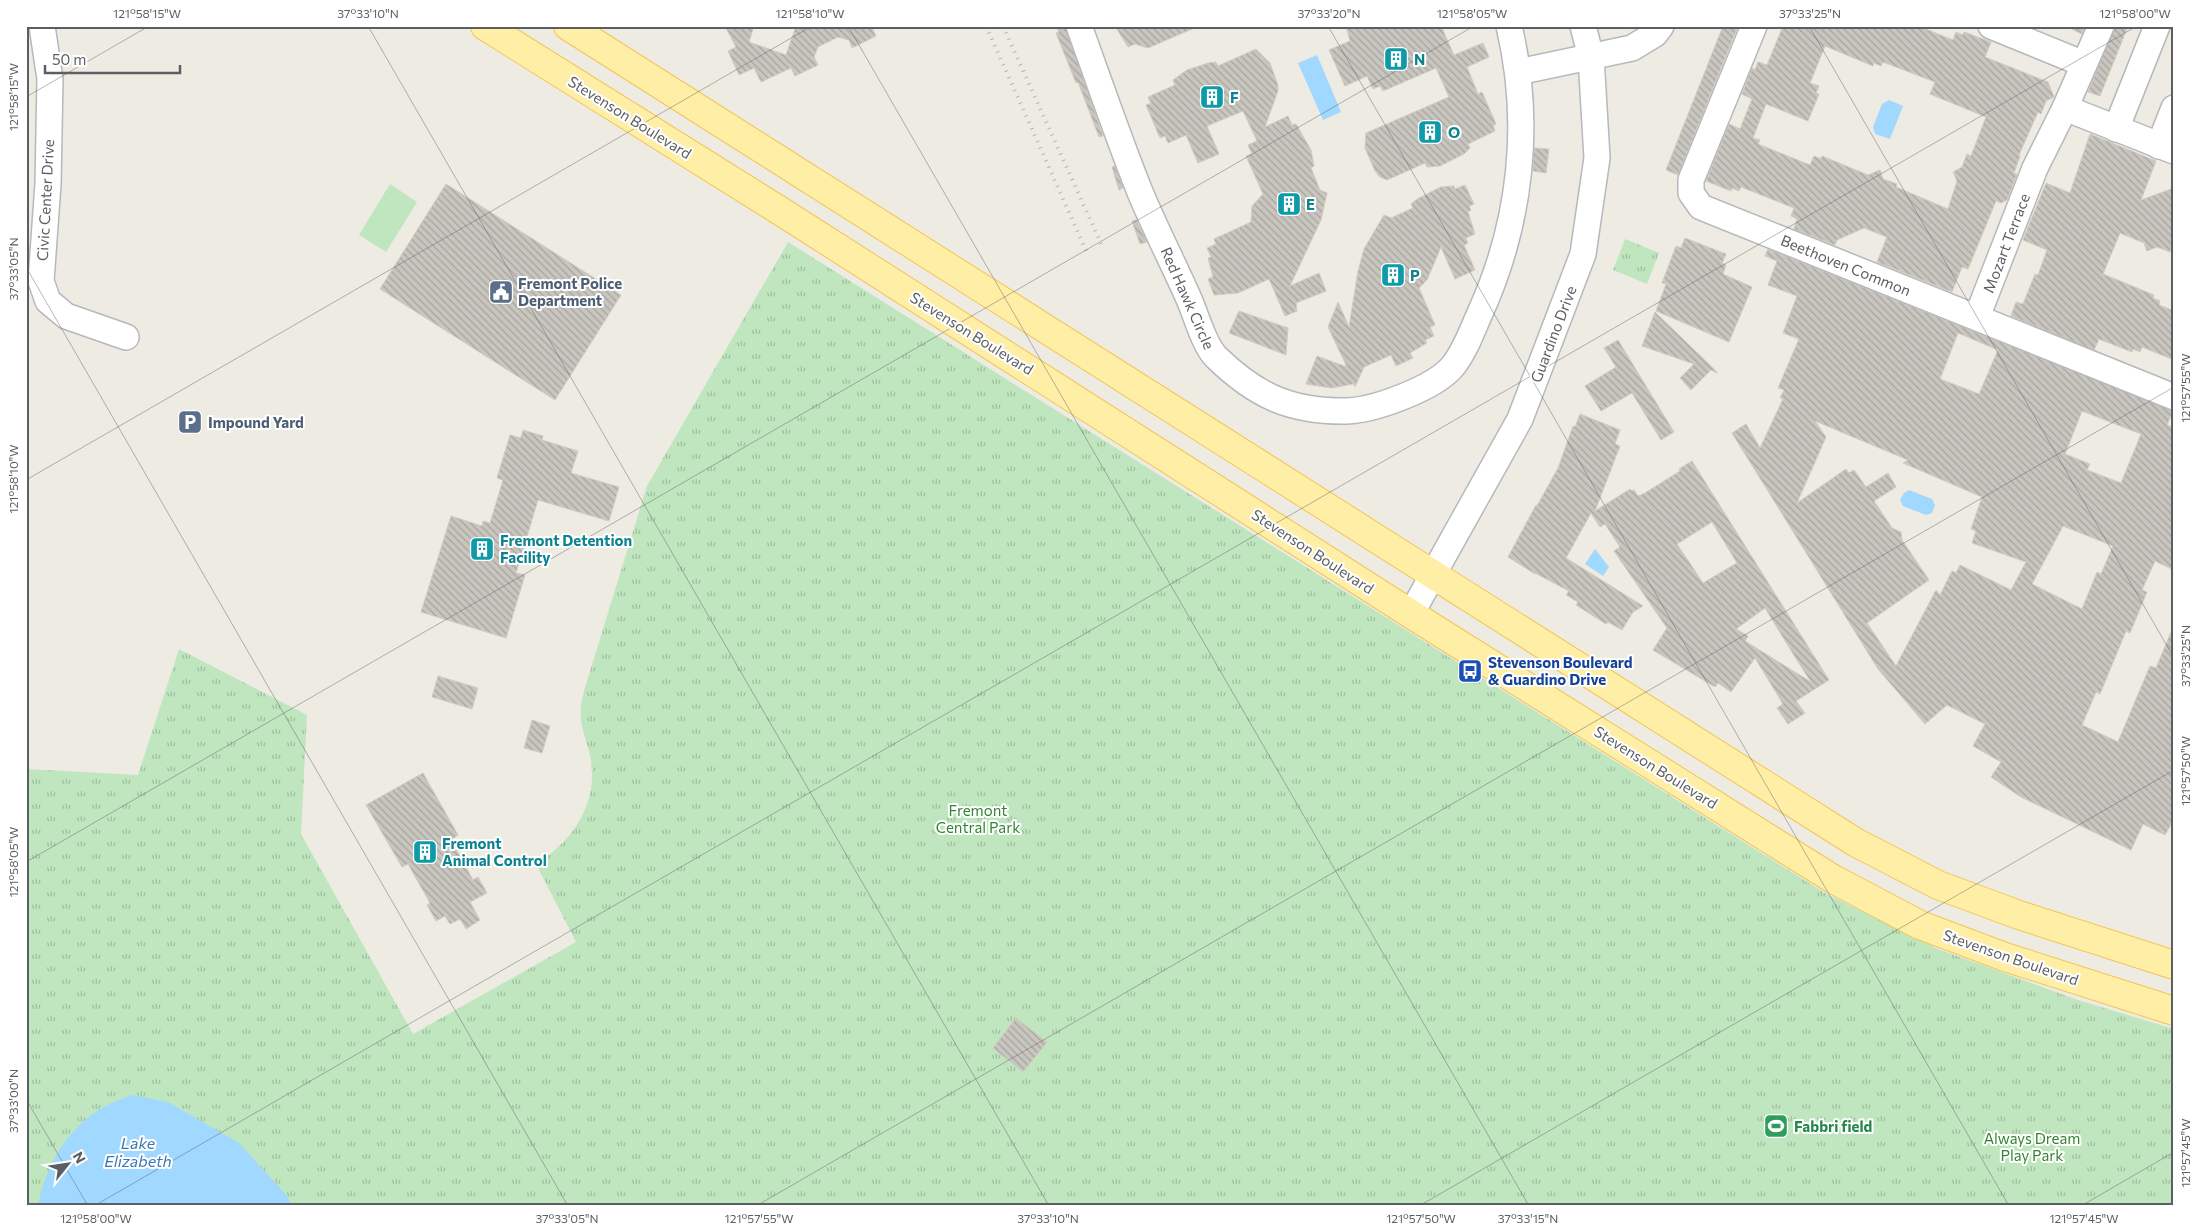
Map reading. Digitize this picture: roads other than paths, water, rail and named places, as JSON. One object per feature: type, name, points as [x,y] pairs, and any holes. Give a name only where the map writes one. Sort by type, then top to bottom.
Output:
[{"type":"main road","name":"Stevenson Boulevard","points":[[485,26],[1411,614],[1833,879],[1920,926],[2005,957],[2174,1011]]},
{"type":"main road","points":[[568,26],[1863,846],[1938,885],[2019,915],[2174,965]]},
{"type":"street","name":"Civic Center Drive","points":[[42,26],[49,71]]},
{"type":"street","name":"Civic Center Drive","points":[[53,26],[49,71],[48,184],[41,281],[48,301],[66,316],[126,337]]},
{"type":"street","name":"Red Hawk Circle","points":[[1079,26],[1140,191],[1214,355],[1265,396],[1302,408],[1329,411],[1360,410],[1374,407],[1418,389],[1434,381],[1452,367],[1464,348],[1492,287],[1510,225],[1520,170],[1522,116],[1518,72],[1509,26]]},
{"type":"street","name":"Guardino Drive","points":[[1411,614],[1434,576],[1520,419],[1582,254],[1597,158],[1591,57],[1583,26]]},
{"type":"street","points":[[1518,72],[1632,48],[1655,34],[1662,26]]},
{"type":"street","name":"Beethoven Common","points":[[1754,26],[1691,180],[1691,193],[1701,207],[2174,397]]},
{"type":"street","points":[[1992,26],[2084,64]]},
{"type":"street","points":[[2101,26],[2065,108],[2166,149],[2174,108]]},
{"type":"street","points":[[2116,129],[2157,26]]},
{"type":"street","name":"Mozart Terrace","points":[[1977,318],[2035,168],[2065,108]]},
{"type":"water","points":[[1317,55],[1341,112],[1323,120],[1298,63]]},
{"type":"water","points":[[1889,100],[1903,106],[1890,139],[1875,134],[1873,127],[1882,104]]},
{"type":"water","points":[[1909,490],[1932,499],[1935,505],[1932,513],[1926,515],[1903,506],[1900,500],[1904,493]]},
{"type":"water","points":[[1595,549],[1609,567],[1603,576],[1585,564]]},
{"type":"water","name":"Lake Elizabeth","points":[[132,1095],[168,1102],[239,1143],[287,1196],[292,1206],[38,1206],[41,1191],[52,1163],[69,1136],[91,1115],[107,1105]]},
{"type":"railway","points":[[986,26],[1088,255]]},
{"type":"railway","points":[[1003,26],[1103,248]]},
{"type":"place","name":"N","points":[[1396,59]]},
{"type":"place","name":"F","points":[[1212,97]]},
{"type":"place","name":"O","points":[[1430,132]]},
{"type":"place","name":"E","points":[[1289,204]]},
{"type":"place","name":"P","points":[[1393,275]]},
{"type":"place","name":"Fremont Police Department","points":[[501,292]]},
{"type":"place","name":"Impound Yard","points":[[190,422]]},
{"type":"place","name":"Fremont Detention Facility","points":[[482,549]]},
{"type":"place","name":"Stevenson Boulevard & Guardino Drive","points":[[1470,671]]},
{"type":"place","name":"Fremont Animal Control","points":[[425,852]]},
{"type":"place","name":"Fabbri field","points":[[1776,1126]]},
{"type":"park label","name":"Fremont Central Park","points":[[978,818]]},
{"type":"park label","name":"Always Dream Play Park","points":[[2032,1146]]}]
